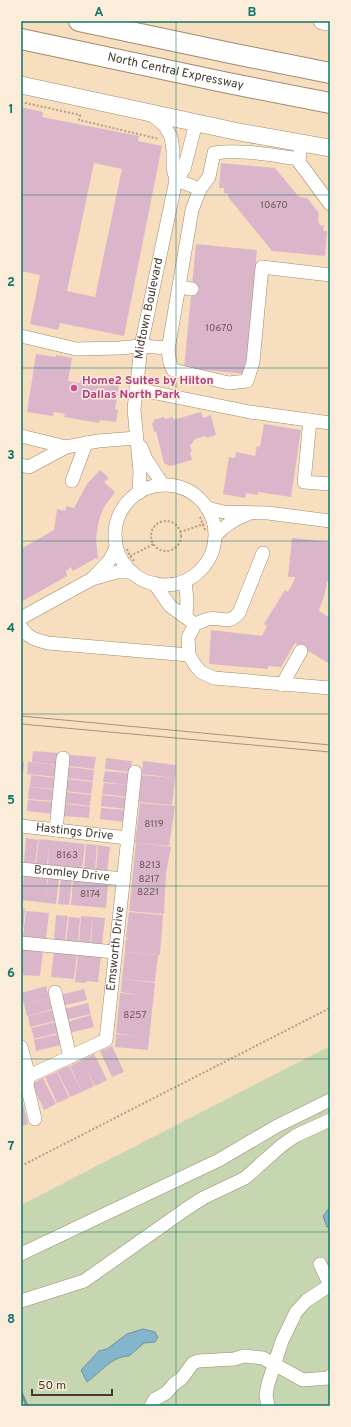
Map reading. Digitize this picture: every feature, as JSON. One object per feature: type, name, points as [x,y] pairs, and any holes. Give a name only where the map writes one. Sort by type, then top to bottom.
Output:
[{"type":"highway","points":[[79,21],[330,73]]},
{"type":"highway","name":"North Central Expressway","points":[[21,39],[330,103]]},
{"type":"highway","points":[[305,99],[330,106]]},
{"type":"main road","points":[[322,21],[330,22]]},
{"type":"main road","points":[[21,85],[196,123],[300,151],[330,148]]},
{"type":"street","name":"Midtown Boulevard","points":[[149,113],[165,126],[171,136],[173,168],[176,180]]},
{"type":"street","name":"Midtown Boulevard","points":[[139,493],[140,472],[134,409],[141,346],[176,180],[184,169],[196,123]]},
{"type":"street","points":[[330,204],[299,162],[300,151],[228,151],[214,153],[209,177],[200,189],[192,210],[189,260],[179,287],[168,348],[170,363],[173,370],[229,383],[247,381],[253,362],[262,267],[330,275]]},
{"type":"street","points":[[176,180],[200,189]]},
{"type":"street","points":[[179,287],[192,288]]},
{"type":"street","points":[[21,336],[76,349],[141,346],[168,348]]},
{"type":"street","points":[[136,388],[250,412],[330,423]]},
{"type":"street","points":[[310,420],[304,482],[330,484]]},
{"type":"street","points":[[21,436],[66,447]]},
{"type":"street","name":"Midtown Boulevard","points":[[136,438],[146,459],[163,485]]},
{"type":"street","points":[[21,465],[29,467],[66,447],[86,443],[136,438]]},
{"type":"street","points":[[72,481],[86,443]]},
{"type":"street","points":[[163,485],[176,486],[189,491],[201,499],[203,511],[214,522],[211,536],[212,554],[204,567],[192,577],[178,584],[163,585],[148,582],[135,569],[119,557],[121,547],[116,534],[118,519],[125,506],[139,493],[163,485]]},
{"type":"street","points":[[203,511],[253,512],[330,521]]},
{"type":"street","points":[[211,536],[226,525],[253,512]]},
{"type":"street","points":[[21,618],[92,578],[121,547]]},
{"type":"street","points":[[154,583],[170,606],[190,620],[228,620],[235,617],[239,613],[263,553]]},
{"type":"street","points":[[92,578],[135,569]]},
{"type":"street","points":[[185,581],[190,620],[188,638],[189,655],[201,672],[214,678],[330,688]]},
{"type":"street","points":[[21,627],[26,635],[34,640],[48,643],[189,655]]},
{"type":"street","points":[[282,684],[301,651]]},
{"type":"street","points":[[56,830],[63,758]]},
{"type":"street","name":"Emsworth Drive","points":[[29,1076],[106,1040],[135,772]]},
{"type":"street","name":"Hastings Drive","points":[[21,826],[128,838]]},
{"type":"street","name":"Bromley Drive","points":[[21,869],[123,879]]},
{"type":"street","points":[[21,943],[115,952]]},
{"type":"street","points":[[55,992],[70,1057]]},
{"type":"street","points":[[21,1047],[29,1076],[27,1086],[34,1119]]},
{"type":"street","points":[[21,1254],[219,1160],[277,1126],[330,1100]]},
{"type":"street","points":[[21,1301],[84,1281],[203,1198],[245,1178],[281,1146],[295,1136],[330,1120]]},
{"type":"street","points":[[268,1406],[266,1395],[268,1384],[282,1341],[296,1312],[306,1301],[330,1285],[320,1264]]},
{"type":"street","points":[[151,1406],[155,1399],[166,1393],[182,1378],[193,1363],[198,1361],[234,1359],[244,1356],[264,1358],[303,1380],[328,1378],[330,1376]]},
{"type":"path","points":[[21,102],[80,115],[79,120],[165,140]]},
{"type":"path","points":[[203,511],[204,524],[211,536]]},
{"type":"path","points":[[165,521],[174,523],[180,532],[180,540],[178,544],[171,550],[162,550],[154,544],[151,532],[157,524],[165,521]]},
{"type":"path","points":[[180,532],[204,524]]},
{"type":"path","points":[[130,556],[154,544]]},
{"type":"path","points":[[121,547],[130,556],[135,569]]},
{"type":"path","points":[[21,1166],[330,1008]]},
{"type":"green space","points":[[330,1046],[330,1406],[21,1406],[21,1205]]},
{"type":"water","points":[[330,1207],[330,1226],[327,1227],[323,1216]]},
{"type":"water","points":[[143,1329],[155,1332],[158,1337],[155,1342],[144,1343],[129,1356],[117,1359],[106,1366],[87,1382],[81,1370],[99,1351],[107,1349],[127,1334]]},
{"type":"building","points":[[21,107],[43,112],[42,117],[139,136],[138,141],[162,146],[124,336],[60,323],[58,330],[30,324],[40,275],[21,271]],"holes":[[[94,163],[122,169],[95,297],[67,291]]]},
{"type":"building","points":[[221,163],[275,168],[299,197],[307,198],[319,213],[318,221],[320,225],[324,226],[323,231],[327,231],[325,256],[272,251],[228,197],[229,194],[224,193],[224,188],[219,188]]},
{"type":"building","points":[[196,244],[257,250],[245,374],[184,368]]},
{"type":"building","name":"Home2 Suites by Hilton Dallas North Park","points":[[36,354],[56,357],[56,355],[72,358],[68,381],[80,383],[81,379],[119,386],[115,409],[118,410],[116,422],[100,420],[99,423],[64,417],[65,414],[54,412],[53,416],[27,412]]},
{"type":"building","points":[[201,412],[203,418],[211,415],[216,435],[195,439],[190,446],[192,460],[171,466],[164,463],[156,431],[154,432],[152,423],[154,422],[153,420],[164,417],[165,419],[173,417],[173,420]]},
{"type":"building","points":[[264,424],[301,430],[291,497],[258,492],[258,495],[246,493],[245,498],[223,494],[229,457],[235,458],[236,452],[255,456],[257,446],[260,447]]},
{"type":"building","points":[[100,470],[109,478],[104,482],[115,492],[104,507],[99,520],[96,538],[98,560],[96,558],[73,571],[71,567],[66,571],[67,576],[21,602],[21,549],[54,530],[57,509],[65,511],[67,506],[74,508],[87,484]]},
{"type":"building","points":[[292,538],[330,542],[330,581],[327,581],[319,611],[330,618],[330,664],[295,643],[281,667],[268,666],[268,669],[209,664],[211,630],[262,636],[267,626],[264,624],[285,590],[288,592],[294,581],[295,577],[288,577]]},
{"type":"building","points":[[33,751],[59,753],[58,765],[32,762]]},
{"type":"building","points":[[70,755],[96,757],[94,769],[69,766]]},
{"type":"building","points":[[106,758],[132,761],[130,772],[105,769]]},
{"type":"building","points":[[143,761],[176,765],[175,778],[142,774]]},
{"type":"building","points":[[21,762],[24,762],[23,774],[21,773]]},
{"type":"building","points":[[28,762],[57,765],[56,777],[27,774]]},
{"type":"building","points":[[69,767],[94,770],[93,781],[67,778]]},
{"type":"building","points":[[105,771],[130,773],[129,785],[103,782]]},
{"type":"building","points":[[31,775],[56,778],[55,789],[30,787]]},
{"type":"building","points":[[141,775],[175,778],[172,805],[139,802]]},
{"type":"building","points":[[67,779],[93,782],[91,794],[66,791]]},
{"type":"building","points":[[104,783],[129,785],[128,797],[102,794]]},
{"type":"building","points":[[29,787],[55,790],[54,801],[28,799]]},
{"type":"building","points":[[66,792],[91,795],[90,806],[64,803]]},
{"type":"building","points":[[102,795],[128,798],[126,809],[101,806]]},
{"type":"building","points":[[28,800],[54,802],[52,814],[27,811]]},
{"type":"building","points":[[140,803],[175,806],[169,846],[135,843]]},
{"type":"building","points":[[65,804],[90,807],[89,818],[63,816]]},
{"type":"building","points":[[101,808],[127,810],[125,822],[100,819]]},
{"type":"building","points":[[26,838],[38,840],[35,865],[24,864]]},
{"type":"building","points":[[39,839],[85,844],[82,870],[48,866],[49,846],[47,866],[36,865]]},
{"type":"building","points":[[136,843],[171,847],[166,874],[164,914],[129,911]]},
{"type":"building","points":[[86,844],[97,845],[95,871],[84,870]]},
{"type":"building","points":[[98,845],[110,847],[107,872],[96,871]]},
{"type":"building","points":[[24,875],[47,877],[46,897],[48,877],[59,878],[56,904],[21,900]]},
{"type":"building","points":[[61,879],[72,880],[69,905],[58,904]]},
{"type":"building","points":[[73,880],[108,883],[106,908],[71,905]]},
{"type":"building","points":[[21,908],[25,909],[22,939],[21,939]]},
{"type":"building","points":[[26,911],[49,913],[46,939],[23,937]]},
{"type":"building","points":[[129,912],[163,915],[160,955],[125,952],[126,939],[131,939],[126,938]]},
{"type":"building","points":[[56,915],[68,916],[65,941],[54,940]]},
{"type":"building","points":[[81,916],[93,917],[90,943],[79,942]]},
{"type":"building","points":[[69,917],[80,918],[78,942],[66,941]]},
{"type":"building","points":[[93,917],[105,918],[102,944],[91,943]]},
{"type":"building","points":[[21,949],[43,950],[40,976],[21,975]]},
{"type":"building","points":[[54,951],[77,954],[74,979],[51,977]]},
{"type":"building","points":[[125,952],[158,955],[155,982],[122,979]]},
{"type":"building","points":[[78,954],[101,956],[98,982],[75,982]]},
{"type":"building","points":[[122,979],[155,983],[148,1050],[115,1047],[116,1034],[136,1036],[116,1033],[120,993],[140,995],[121,992]]},
{"type":"building","points":[[46,986],[49,998],[24,1004],[21,993]]},
{"type":"building","points":[[84,989],[87,1000],[62,1006],[60,995]]},
{"type":"building","points":[[49,998],[52,1009],[27,1016],[24,1004]]},
{"type":"building","points":[[88,1003],[91,1014],[66,1020],[64,1009]]},
{"type":"building","points":[[52,1010],[55,1021],[30,1027],[28,1016]]},
{"type":"building","points":[[91,1015],[94,1027],[69,1033],[67,1022]]},
{"type":"building","points":[[56,1022],[58,1033],[34,1039],[31,1028]]},
{"type":"building","points":[[59,1034],[61,1045],[36,1051],[34,1040]]},
{"type":"building","points":[[112,1046],[124,1072],[112,1077],[100,1051]]},
{"type":"building","points":[[94,1054],[107,1080],[95,1086],[86,1067],[94,1086],[82,1092],[70,1066]]},
{"type":"building","points":[[69,1066],[82,1092],[70,1097],[57,1071]]},
{"type":"building","points":[[57,1072],[69,1098],[57,1103],[45,1077]]},
{"type":"building","points":[[43,1078],[56,1104],[44,1110],[32,1084]]},
{"type":"building","points":[[21,1097],[25,1112],[21,1113]]},
{"type":"building","points":[[25,1112],[28,1124],[21,1126],[21,1113]]},
{"type":"waterway","points":[[21,1392],[27,1406]]},
{"type":"tram line","points":[[21,716],[330,745]]},
{"type":"tram line","points":[[21,724],[330,752]]},
{"type":"place","name":"Home2 Suites by Hilton Dallas North Park","points":[[74,388]]}]
